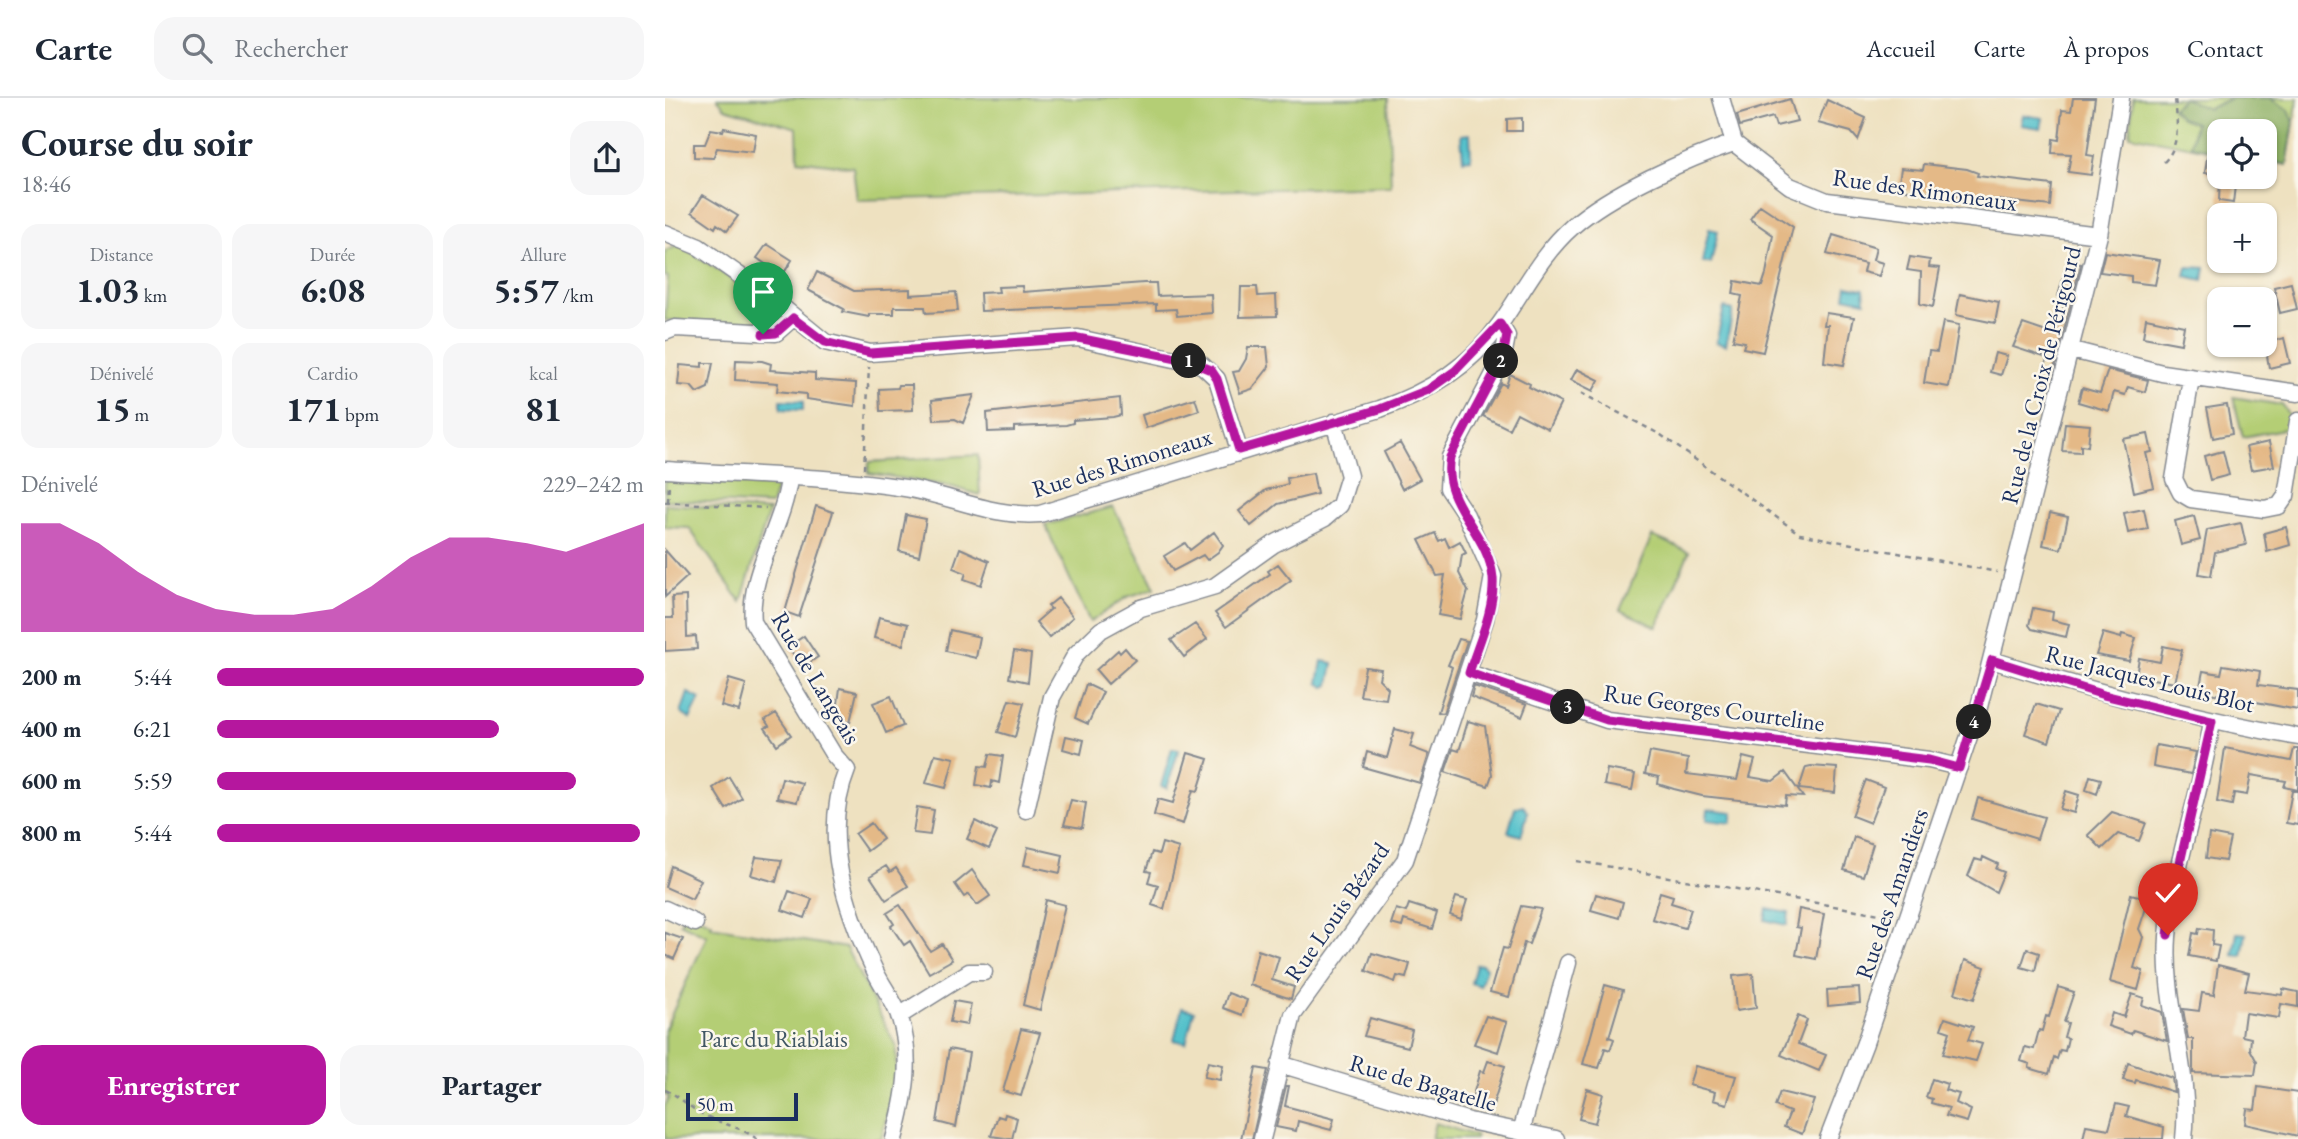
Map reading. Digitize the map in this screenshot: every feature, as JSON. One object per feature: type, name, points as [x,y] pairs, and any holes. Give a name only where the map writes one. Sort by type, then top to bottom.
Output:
[{"type":"street","points":[[1721,98],[1734,143]]},
{"type":"street","name":"Rue de la Croix de Périgourd","points":[[1992,660],[2099,236],[2121,98]]},
{"type":"street","name":"Rue des Rimoneaux","points":[[667,475],[863,483],[938,495],[1003,514],[1040,514],[1239,450],[1380,409],[1428,390],[1455,371],[1500,324],[1532,271],[1573,225],[1596,208],[1639,186],[1734,143],[1790,186],[1827,201],[2099,236]]},
{"type":"street","points":[[665,233],[699,247],[770,297],[825,342],[870,353],[1078,338],[1187,360],[1211,370],[1217,379],[1239,450]]},
{"type":"street","points":[[665,332],[675,328],[776,333],[793,318]]},
{"type":"street","name":"Rue Louis Bézard","points":[[1262,1139],[1293,1015],[1405,860],[1469,673],[1491,596],[1493,576],[1488,559],[1466,515],[1448,488],[1447,470],[1450,457],[1503,357],[1507,335],[1500,324]]},
{"type":"street","points":[[2072,350],[2191,379],[2298,393]]},
{"type":"street","points":[[2191,379],[2174,480],[2181,493],[2191,499],[2264,509],[2279,506],[2286,496],[2298,421]]},
{"type":"street","points":[[1026,810],[1052,698],[1076,654],[1101,630],[1141,608],[1215,586],[1274,544],[1325,518],[1340,505],[1349,476],[1335,422]]},
{"type":"street","name":"Rue de Langeais","points":[[789,479],[757,584],[751,608],[753,622],[832,754],[847,770],[838,793],[836,833],[844,889],[858,934],[899,1016],[908,1061],[907,1088],[894,1139]]},
{"type":"street","name":"Rue Jacques Louis Blot","points":[[1992,660],[2104,695],[2212,721],[2298,737]]},
{"type":"street","name":"Rue des Amandiers","points":[[1828,1139],[1908,919],[1992,660]]},
{"type":"street","name":"Rue Georges Courteline","points":[[1469,673],[1607,720],[1929,760],[1959,768]]},
{"type":"street","points":[[2184,1139],[2186,1100],[2167,972],[2168,935],[2175,885],[2212,721]]},
{"type":"street","points":[[665,909],[695,923]]},
{"type":"street","points":[[1521,1132],[1568,963]]},
{"type":"street","points":[[899,1016],[969,972],[984,972]]},
{"type":"street","name":"Rue de Bagatelle","points":[[1280,1063],[1469,1121],[1556,1139]]},
{"type":"path","points":[[2164,162],[2172,155],[2176,137],[2175,98]]},
{"type":"path","points":[[863,483],[870,353]]},
{"type":"path","points":[[1581,393],[1661,435],[1800,534],[2014,575]]},
{"type":"path","points":[[667,475],[667,502],[773,509]]},
{"type":"path","points":[[1577,861],[1908,919]]},
{"type":"path","points":[[665,1090],[676,1094],[698,1113],[733,1125],[757,1139]]},
{"type":"green space","points":[[717,98],[1388,98],[1391,186],[857,200],[853,167],[798,160],[797,128],[725,108]]},
{"type":"green space","points":[[2133,98],[2298,98],[2287,165],[2277,163],[2277,119],[2207,119],[2207,150],[2130,135]]},
{"type":"green space","points":[[2184,98],[2208,109],[2232,98],[2269,98],[2289,110],[2294,122],[2287,165],[2277,163],[2277,119],[2207,119],[2207,149],[2191,146],[2195,123],[2181,118],[2172,108]]},
{"type":"green space","points":[[680,245],[754,294],[749,303],[764,313],[770,304],[784,319],[773,328],[665,320],[668,277],[665,276],[665,251]]},
{"type":"green space","points":[[2233,397],[2282,405],[2291,418],[2289,428],[2243,437]]},
{"type":"green space","points":[[978,455],[980,495],[949,486],[868,473],[869,462]]},
{"type":"green space","points":[[665,479],[777,486],[771,505],[665,500]]},
{"type":"green space","points":[[665,504],[769,511],[741,602],[689,528],[665,527]]},
{"type":"green space","points":[[1113,507],[1155,588],[1127,597],[1090,622],[1045,525]]},
{"type":"green space","points":[[1652,536],[1689,552],[1657,627],[1620,610]]},
{"type":"green space","name":"Parc du Riablais","points":[[686,911],[712,923],[711,926],[846,948],[896,1046],[896,1079],[881,1139],[665,1139],[665,1106],[669,1097],[665,1095],[665,1029],[707,936],[680,923]]},
{"type":"green space","points":[[1435,1123],[1476,1136],[1475,1139],[1431,1139]]},
{"type":"water","points":[[2023,115],[2043,118],[2041,128],[2021,125]]},
{"type":"water","points":[[1470,134],[1471,159],[1463,160],[1461,135]]},
{"type":"water","points":[[1709,229],[1718,231],[1711,263],[1702,262]]},
{"type":"water","points":[[2187,267],[2205,268],[2203,280],[2185,276]]},
{"type":"water","points":[[1847,286],[1864,289],[1865,301],[1845,297]]},
{"type":"water","points":[[1724,308],[1733,310],[1726,345],[1716,343]]},
{"type":"water","points":[[781,400],[803,401],[803,410],[781,409]]},
{"type":"water","points":[[1322,661],[1333,663],[1329,685],[1325,687],[1318,683]]},
{"type":"water","points":[[688,693],[700,699],[690,719],[681,713]]},
{"type":"water","points":[[1172,748],[1179,749],[1167,788],[1161,786]]},
{"type":"water","points":[[1523,806],[1528,812],[1521,836],[1508,832],[1515,808]]},
{"type":"water","points":[[1708,809],[1733,812],[1731,823],[1707,820]]},
{"type":"water","points":[[1767,909],[1789,913],[1787,925],[1765,920]]},
{"type":"water","points":[[2237,933],[2246,934],[2242,956],[2233,955]]},
{"type":"water","points":[[1482,964],[1486,968],[1480,986],[1471,983],[1476,965]]},
{"type":"water","points":[[1182,1008],[1194,1011],[1186,1043],[1174,1040]]},
{"type":"building","points":[[2073,98],[2095,98],[2087,155],[2094,156],[2091,175],[2068,172],[2071,154],[2052,153],[2053,139],[2059,140],[2062,110],[2071,111]]},
{"type":"building","points":[[1790,99],[1797,121],[1776,126],[1773,117],[1740,126],[1737,115]]},
{"type":"building","points":[[1827,100],[1866,118],[1858,140],[1851,132],[1818,123]]},
{"type":"building","points":[[1522,118],[1522,131],[1507,131],[1507,119]]},
{"type":"building","points":[[724,128],[756,134],[753,152],[717,148],[713,158],[694,157],[694,144],[705,144],[711,129],[723,131]]},
{"type":"building","points":[[1924,164],[1967,169],[1978,173],[1977,176],[2052,185],[2050,206],[1898,189],[1901,168],[1923,170]]},
{"type":"building","points":[[2220,189],[2235,189],[2233,203],[2219,201]]},
{"type":"building","points":[[703,195],[738,216],[727,231],[717,224],[715,228],[692,212]]},
{"type":"building","points":[[1760,205],[1793,227],[1763,352],[1743,348],[1745,342],[1733,340],[1742,296],[1733,294],[1735,281],[1762,286],[1766,274],[1773,235],[1750,219]]},
{"type":"building","points":[[1833,235],[1876,248],[1873,260],[1883,263],[1879,276],[1863,272],[1865,264],[1827,254]]},
{"type":"building","points":[[767,244],[792,260],[782,276],[757,258]]},
{"type":"building","points":[[2105,252],[2160,260],[2155,285],[2131,282],[2131,276],[2100,272]]},
{"type":"building","points":[[1910,257],[1930,260],[1929,267],[1940,268],[1933,307],[1920,304],[1921,272],[1907,270]]},
{"type":"building","points":[[2068,261],[2081,264],[2052,377],[2044,375],[2047,358],[2013,347],[2023,324],[2055,335],[2063,312],[2065,298],[2058,296]]},
{"type":"building","points":[[817,272],[854,291],[910,289],[910,295],[956,292],[958,311],[926,313],[925,307],[894,307],[894,314],[869,314],[869,317],[843,312],[844,309],[808,290]]},
{"type":"building","points":[[1156,283],[1157,296],[1211,294],[1212,313],[1177,316],[1176,309],[1156,310],[1156,304],[981,311],[980,293],[999,292],[998,287],[1022,286],[1023,292]]},
{"type":"building","points":[[2291,283],[2297,309],[2280,313],[2277,287],[2274,287]]},
{"type":"building","points":[[1241,287],[1257,287],[1258,296],[1276,295],[1277,316],[1240,317]]},
{"type":"building","points":[[1960,294],[1999,302],[1995,323],[1956,315]]},
{"type":"building","points":[[1826,313],[1854,317],[1844,365],[1824,362],[1828,325],[1824,325]]},
{"type":"building","points":[[2146,318],[2184,326],[2181,344],[2143,337]]},
{"type":"building","points":[[1943,322],[1959,325],[1949,387],[1924,383],[1929,351],[1937,352]]},
{"type":"building","points":[[2284,338],[2290,363],[2269,368],[2267,357],[2277,357],[2277,340]]},
{"type":"building","points":[[1248,347],[1267,347],[1269,367],[1252,389],[1240,393],[1233,372],[1239,371],[1246,359]]},
{"type":"building","points":[[1995,353],[2007,356],[2001,375],[1990,372]]},
{"type":"building","points":[[736,360],[762,361],[771,364],[770,370],[815,373],[815,380],[856,383],[855,406],[806,399],[806,394],[777,391],[778,383],[735,380]]},
{"type":"building","points":[[702,363],[713,363],[708,388],[697,393],[691,386],[678,385],[680,365],[702,367]]},
{"type":"building","points":[[1577,369],[1599,380],[1593,391],[1571,380]]},
{"type":"building","points":[[2108,370],[2148,380],[2145,392],[2128,387],[2125,395],[2114,392],[2109,411],[2078,402],[2082,388],[2100,393]]},
{"type":"building","points":[[1510,374],[1561,403],[1548,429],[1517,413],[1509,429],[1483,416],[1501,383],[1506,386]]},
{"type":"building","points":[[899,385],[912,385],[913,410],[880,411],[879,389],[898,388]]},
{"type":"building","points":[[974,395],[963,423],[955,419],[934,420],[932,400]]},
{"type":"building","points":[[1120,398],[1121,415],[1073,420],[1073,423],[1066,425],[1014,427],[1014,431],[988,432],[987,413]]},
{"type":"building","points":[[1195,398],[1199,410],[1146,428],[1142,415]]},
{"type":"building","points":[[2227,405],[2232,434],[2213,438],[2207,408]]},
{"type":"building","points":[[2065,423],[2090,425],[2088,446],[2081,445],[2081,452],[2062,451]]},
{"type":"building","points":[[2148,434],[2152,452],[2146,453],[2154,487],[2134,492],[2123,439]]},
{"type":"building","points":[[2269,442],[2274,466],[2251,470],[2246,447]]},
{"type":"building","points":[[1400,443],[1420,479],[1402,489],[1384,452]]},
{"type":"building","points":[[2223,451],[2229,475],[2210,480],[2204,456]]},
{"type":"building","points":[[1313,473],[1317,494],[1278,504],[1251,526],[1239,511],[1266,490],[1288,484],[1287,478]]},
{"type":"building","points":[[816,506],[833,512],[799,617],[785,612]]},
{"type":"building","points":[[2144,509],[2148,529],[2128,533],[2124,513]]},
{"type":"building","points":[[2050,513],[2068,517],[2061,549],[2043,545]]},
{"type":"building","points":[[906,515],[926,519],[919,556],[899,551]]},
{"type":"building","points":[[2194,516],[2200,540],[2181,545],[2175,521]]},
{"type":"building","points":[[2241,523],[2246,545],[2215,552],[2211,576],[2199,574],[2207,530]]},
{"type":"building","points":[[2286,527],[2290,545],[2267,552],[2264,533]]},
{"type":"building","points":[[1214,532],[1223,545],[1218,552],[1207,560],[1203,555],[1173,571],[1164,556],[1185,543],[1190,550]]},
{"type":"building","points":[[1435,533],[1439,541],[1445,538],[1449,547],[1460,541],[1466,553],[1462,555],[1459,573],[1468,591],[1460,619],[1438,615],[1445,575],[1437,576],[1419,540]]},
{"type":"building","points":[[960,548],[989,561],[981,585],[964,579],[966,573],[953,568]]},
{"type":"building","points":[[665,550],[688,576],[665,597]]},
{"type":"building","points":[[1278,564],[1291,580],[1226,627],[1215,613],[1270,574],[1268,571]]},
{"type":"building","points":[[686,596],[687,637],[696,636],[697,649],[665,651],[665,618],[673,618],[672,597]]},
{"type":"building","points":[[1058,598],[1073,617],[1049,638],[1036,622],[1051,609],[1048,606]]},
{"type":"building","points":[[2033,608],[2053,612],[2052,620],[2069,624],[2066,637],[2032,629],[2029,625]]},
{"type":"building","points":[[879,617],[908,624],[903,645],[874,638]]},
{"type":"building","points":[[1195,624],[1207,639],[1184,657],[1171,640]]},
{"type":"building","points":[[950,630],[980,637],[976,658],[946,651]]},
{"type":"building","points":[[2103,633],[2121,638],[2122,634],[2136,638],[2129,661],[2096,655]]},
{"type":"building","points":[[804,636],[818,657],[803,667],[788,647]]},
{"type":"building","points":[[1459,639],[1467,641],[1443,713],[1438,712],[1452,667],[1448,665]]},
{"type":"building","points":[[2163,646],[2182,650],[2175,683],[2136,676],[2139,658],[2160,662]]},
{"type":"building","points":[[1125,648],[1135,660],[1108,684],[1096,670],[1118,650],[1120,653]]},
{"type":"building","points":[[1014,651],[1031,654],[1028,682],[1009,678]]},
{"type":"building","points":[[2223,665],[2260,671],[2258,685],[2298,690],[2298,710],[2199,691],[2203,671],[2221,674]]},
{"type":"building","points":[[1365,667],[1381,669],[1379,679],[1388,688],[1386,699],[1360,696]]},
{"type":"building","points":[[729,679],[746,684],[739,711],[721,706]]},
{"type":"building","points":[[1086,684],[1103,692],[1088,724],[1075,718]]},
{"type":"building","points":[[1474,686],[1527,704],[1522,717],[1471,697]]},
{"type":"building","points":[[840,688],[857,692],[850,722],[836,719]]},
{"type":"building","points":[[891,696],[903,726],[886,733],[873,703]]},
{"type":"building","points":[[1009,700],[1024,703],[1015,737],[998,732]]},
{"type":"building","points":[[2036,704],[2059,711],[2049,742],[2025,734]]},
{"type":"building","points":[[776,713],[791,735],[777,745],[765,728],[769,726],[765,720]]},
{"type":"building","points":[[1468,721],[1485,726],[1492,775],[1488,786],[1445,772],[1453,749],[1459,751]]},
{"type":"building","points":[[1395,729],[1414,734],[1410,747],[1429,754],[1420,783],[1363,767],[1367,752],[1387,758]]},
{"type":"building","points":[[1066,736],[1084,740],[1081,754],[1063,749]]},
{"type":"building","points":[[2156,745],[2196,752],[2191,774],[2153,767]]},
{"type":"building","points":[[2225,748],[2291,761],[2294,749],[2298,749],[2298,790],[2284,787],[2286,781],[2251,775],[2247,795],[2234,793],[2232,805],[2217,802]]},
{"type":"building","points":[[1650,752],[1688,759],[1686,774],[1737,780],[1743,757],[1755,760],[1750,777],[1773,781],[1785,772],[1803,797],[1786,796],[1785,805],[1702,796],[1674,789],[1658,784],[1659,777],[1645,774]]},
{"type":"building","points":[[1188,753],[1208,759],[1198,791],[1193,790],[1183,824],[1154,815],[1158,799],[1173,803]]},
{"type":"building","points":[[935,754],[954,758],[946,788],[926,783]]},
{"type":"building","points":[[990,754],[1003,756],[999,783],[992,781],[991,788],[976,785],[979,766],[987,767]]},
{"type":"building","points":[[1806,767],[1837,768],[1835,793],[1799,789]]},
{"type":"building","points":[[1607,769],[1635,774],[1632,790],[1604,785]]},
{"type":"building","points":[[2090,776],[2101,779],[2097,794],[2086,790]]},
{"type":"building","points":[[729,777],[742,798],[726,809],[713,788]]},
{"type":"building","points":[[782,778],[802,783],[797,802],[777,798]]},
{"type":"building","points":[[1866,780],[1884,787],[1870,823],[1852,816]]},
{"type":"building","points":[[2066,791],[2079,795],[2074,813],[2060,809]]},
{"type":"building","points":[[2292,791],[2298,791],[2298,825],[2286,823]]},
{"type":"building","points":[[1978,798],[2044,817],[2037,839],[1972,819]]},
{"type":"building","points":[[1071,800],[1086,803],[1082,828],[1064,825]]},
{"type":"building","points":[[917,807],[934,810],[930,835],[913,833]]},
{"type":"building","points":[[2112,812],[2146,823],[2139,841],[2118,834],[2102,849],[2088,835]]},
{"type":"building","points":[[975,821],[997,832],[989,849],[967,839]]},
{"type":"building","points":[[871,823],[883,839],[867,851],[855,834]]},
{"type":"building","points":[[2209,834],[2230,838],[2225,861],[2206,858]]},
{"type":"building","points":[[1854,837],[1873,844],[1863,876],[1844,870]]},
{"type":"building","points":[[1162,843],[1179,848],[1164,909],[1152,905],[1158,885],[1148,882],[1151,872],[1146,871],[1152,852],[1159,854]]},
{"type":"building","points":[[1028,847],[1063,855],[1060,873],[1024,865]]},
{"type":"building","points":[[756,857],[782,860],[776,882],[751,875]]},
{"type":"building","points":[[1983,857],[1998,864],[1996,869],[2004,872],[1996,892],[1968,876],[1975,859],[1982,861]]},
{"type":"building","points":[[671,866],[701,880],[692,899],[665,887]]},
{"type":"building","points":[[886,866],[890,872],[896,868],[908,886],[886,900],[870,876]]},
{"type":"building","points":[[972,870],[990,896],[977,905],[969,894],[964,897],[955,884]]},
{"type":"building","points":[[789,891],[812,899],[805,918],[782,910]]},
{"type":"building","points":[[1660,892],[1673,896],[1671,903],[1691,909],[1685,928],[1652,919]]},
{"type":"building","points":[[1596,894],[1623,902],[1619,918],[1591,910]]},
{"type":"building","points":[[2131,894],[2149,899],[2139,929],[2143,937],[2134,968],[2143,971],[2138,990],[2110,982]]},
{"type":"building","points":[[1456,897],[1467,900],[1461,919],[1450,915]]},
{"type":"building","points":[[1046,900],[1065,905],[1040,1010],[1023,1005]]},
{"type":"building","points":[[1409,904],[1437,913],[1432,929],[1404,920],[1402,927],[1391,924],[1396,909],[1406,912]]},
{"type":"building","points":[[900,905],[930,951],[942,944],[952,960],[929,973],[910,941],[904,945],[891,926],[894,924],[887,913]]},
{"type":"building","points":[[1521,906],[1541,909],[1529,944],[1524,943],[1509,997],[1490,992],[1503,948],[1508,949]]},
{"type":"building","points":[[1799,909],[1824,914],[1816,959],[1796,955],[1801,928],[1796,927]]},
{"type":"building","points":[[2199,928],[2213,930],[2212,945],[2219,946],[2216,961],[2189,956],[2193,933],[2198,934]]},
{"type":"building","points":[[665,933],[683,939],[674,959],[665,955]]},
{"type":"building","points":[[2027,949],[2039,953],[2035,971],[2021,967]]},
{"type":"building","points":[[1258,950],[1279,957],[1272,980],[1294,987],[1291,999],[1250,985]]},
{"type":"building","points":[[1372,953],[1410,964],[1406,978],[1397,976],[1395,982],[1366,971]]},
{"type":"building","points":[[1965,960],[1985,967],[1974,999],[1955,993]]},
{"type":"building","points":[[2218,965],[2249,973],[2245,990],[2282,995],[2283,989],[2298,992],[2298,1007],[2281,1004],[2279,1018],[2245,1013],[2242,1036],[2251,1038],[2250,1049],[2257,1062],[2255,1075],[2193,1073],[2193,1039],[2188,1039],[2183,1009],[2199,1011],[2202,993],[2214,995]]},
{"type":"building","points":[[1753,974],[1756,1008],[1736,1011],[1733,976]]},
{"type":"building","points":[[1605,985],[1623,990],[1609,1037],[1614,1039],[1610,1050],[1605,1048],[1599,1068],[1583,1064]]},
{"type":"building","points":[[2058,987],[2074,992],[2064,1022],[2068,1023],[2064,1037],[2068,1038],[2065,1051],[2060,1050],[2057,1059],[2054,1057],[2049,1074],[2029,1068],[2030,1064],[2021,1061],[2025,1047],[2034,1049],[2039,1030],[2042,1031],[2046,1016],[2049,1017]]},
{"type":"building","points":[[1859,988],[1860,1003],[1828,1006],[1827,990]]},
{"type":"building","points":[[1228,993],[1247,1000],[1242,1015],[1223,1008]]},
{"type":"building","points":[[2132,994],[2144,998],[2142,1005],[2162,1012],[2167,1041],[2133,1030],[2131,1034],[2108,1026],[2112,1013],[2124,1017]]},
{"type":"building","points":[[954,1001],[971,1004],[967,1025],[950,1022]]},
{"type":"building","points":[[1486,1016],[1507,1022],[1498,1052],[1474,1044]]},
{"type":"building","points":[[1798,1016],[1807,1020],[1798,1044],[1826,1055],[1819,1071],[1781,1055]]},
{"type":"building","points":[[1370,1018],[1412,1030],[1408,1047],[1364,1036]]},
{"type":"building","points":[[1945,1018],[1973,1027],[1968,1040],[1982,1044],[1976,1061],[1943,1054],[1950,1032],[1941,1029]]},
{"type":"building","points":[[1021,1029],[1040,1033],[1021,1096],[1003,1091]]},
{"type":"building","points":[[949,1049],[969,1053],[956,1127],[937,1122]]},
{"type":"building","points":[[1488,1061],[1505,1066],[1492,1108],[1471,1102],[1480,1071],[1484,1072]]},
{"type":"building","points":[[1208,1062],[1223,1065],[1220,1080],[1204,1077]]},
{"type":"building","points":[[2128,1063],[2172,1078],[2174,1092],[2136,1080],[2135,1083],[2123,1080]]},
{"type":"building","points":[[1695,1066],[1736,1076],[1727,1104],[1713,1100],[1715,1092],[1689,1085]]},
{"type":"building","points":[[1256,1068],[1268,1070],[1252,1139],[1241,1139]]},
{"type":"building","points":[[1932,1079],[1947,1084],[1945,1090],[1959,1094],[1956,1103],[1971,1110],[1967,1122],[1946,1116],[1949,1108],[1931,1103],[1932,1099],[1926,1097]]},
{"type":"building","points":[[1286,1086],[1289,1086],[1285,1106],[1334,1119],[1331,1130],[1298,1121],[1296,1131],[1276,1127]]},
{"type":"building","points":[[2258,1087],[2298,1093],[2298,1136],[2245,1124],[2247,1109],[2255,1110]]},
{"type":"building","points":[[1587,1089],[1603,1094],[1595,1123],[1579,1119]]},
{"type":"building","points":[[1780,1092],[1814,1100],[1802,1134],[1784,1127],[1790,1112],[1775,1106]]},
{"type":"building","points":[[2116,1104],[2129,1107],[2126,1116],[2164,1127],[2163,1139],[2083,1139],[2086,1125],[2109,1129]]},
{"type":"building","points":[[1005,1114],[1017,1118],[1012,1139],[991,1136],[998,1116],[1004,1118]]},
{"type":"route","points":[[763,334],[776,333],[793,318],[825,342],[870,353],[924,352],[996,343],[1078,338],[1187,360],[1211,370],[1217,379],[1239,450],[1380,409],[1428,390],[1455,371],[1500,324],[1507,335],[1503,357],[1450,457],[1447,470],[1448,488],[1466,515],[1488,559],[1493,576],[1491,596],[1469,673],[1607,720],[1929,760],[1959,768],[1992,660],[2104,695],[2212,721],[2175,885],[2168,935]]}]
